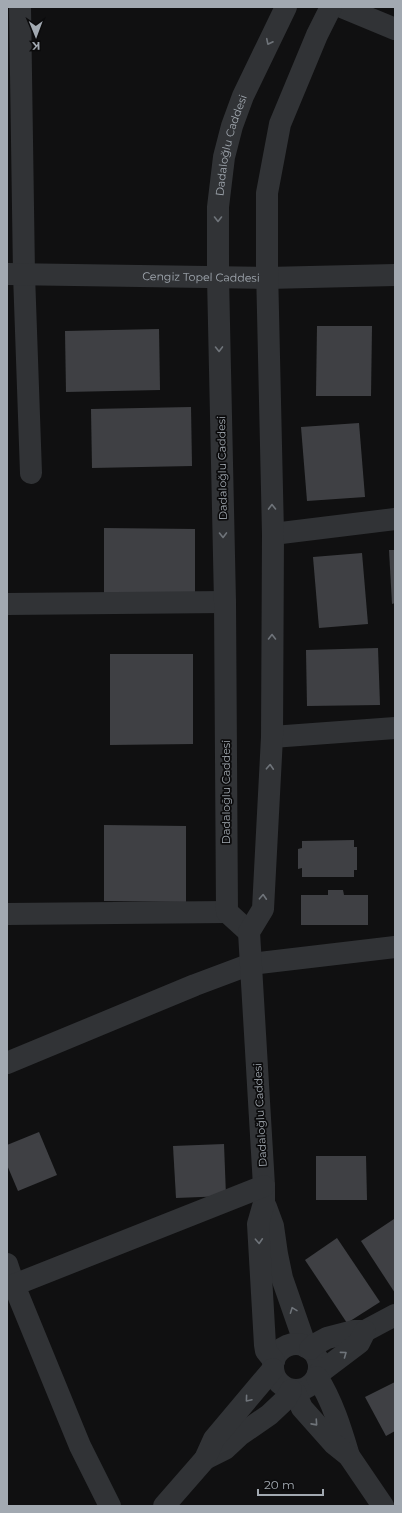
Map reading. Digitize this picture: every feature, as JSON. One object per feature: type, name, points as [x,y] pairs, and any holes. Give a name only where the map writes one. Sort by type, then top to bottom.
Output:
[{"type":"street","points":[[20,7],[15,274],[32,473]]},
{"type":"street","name":"Dadaloğlu Caddesi","points":[[227,912],[225,602],[218,277],[218,207],[220,182],[232,126],[243,96],[286,7]]},
{"type":"street","points":[[7,914],[227,912],[249,932],[262,909],[272,737],[273,534],[267,278],[267,193],[280,124],[317,35],[331,7]]},
{"type":"street","points":[[342,7],[395,29]]},
{"type":"street","name":"Cengiz Topel Caddesi","points":[[15,274],[267,278],[395,275]]},
{"type":"street","points":[[273,534],[395,519]]},
{"type":"street","points":[[7,604],[225,602]]},
{"type":"street","points":[[272,737],[395,728]]},
{"type":"street","name":"Dadaloğlu Caddesi","points":[[249,932],[264,1194],[273,1226],[282,1278],[308,1348]]},
{"type":"street","points":[[7,1063],[195,985],[251,964],[395,947]]},
{"type":"street","points":[[14,1285],[264,1194]]},
{"type":"street","name":"Dadaloğlu Caddesi","points":[[264,1194],[258,1224],[264,1345],[273,1365]]},
{"type":"street","points":[[7,1264],[14,1285],[80,1446],[110,1506]]},
{"type":"street","points":[[273,1365],[275,1377],[280,1383],[292,1390],[302,1390],[309,1386],[318,1375],[359,1342],[366,1331],[395,1315]]},
{"type":"street","points":[[308,1348],[334,1336],[354,1331],[366,1331]]},
{"type":"street","points":[[164,1506],[205,1459],[214,1439],[273,1365],[278,1354],[283,1348],[291,1345],[299,1344],[308,1348],[317,1358],[319,1366],[318,1375],[343,1434],[349,1456]]},
{"type":"street","points":[[292,1390],[302,1408],[334,1444],[349,1456],[383,1506]]},
{"type":"street","points":[[205,1459],[225,1449],[240,1435],[269,1415],[286,1399],[292,1390]]},
{"type":"building","points":[[317,326],[372,326],[371,396],[316,396]]},
{"type":"building","points":[[159,329],[160,390],[66,392],[65,331]]},
{"type":"building","points":[[191,407],[192,466],[92,468],[91,409]]},
{"type":"building","points":[[359,423],[365,497],[307,501],[301,427]]},
{"type":"building","points":[[104,528],[195,529],[195,595],[104,594]]},
{"type":"building","points":[[389,550],[395,550],[395,603],[392,604]]},
{"type":"building","points":[[362,553],[368,624],[319,628],[313,557]]},
{"type":"building","points":[[378,648],[380,705],[307,706],[306,650]]},
{"type":"building","points":[[110,654],[193,654],[193,744],[110,745]]},
{"type":"building","points":[[104,825],[186,826],[186,902],[104,901]]},
{"type":"building","points":[[354,840],[354,847],[357,847],[357,870],[354,870],[354,877],[302,877],[302,868],[298,869],[298,849],[302,848],[302,841]]},
{"type":"building","points":[[328,890],[343,890],[344,895],[368,895],[368,925],[301,925],[301,895],[328,895]]},
{"type":"building","points":[[39,1132],[57,1175],[18,1191],[7,1165],[7,1145]]},
{"type":"building","points":[[224,1144],[226,1196],[176,1198],[173,1146]]},
{"type":"building","points":[[316,1156],[366,1156],[367,1200],[316,1200]]},
{"type":"building","points":[[394,1219],[395,1221],[395,1293],[361,1241]]},
{"type":"building","points":[[337,1238],[380,1302],[347,1323],[305,1260]]},
{"type":"building","points":[[395,1382],[395,1431],[386,1436],[365,1397]]}]
